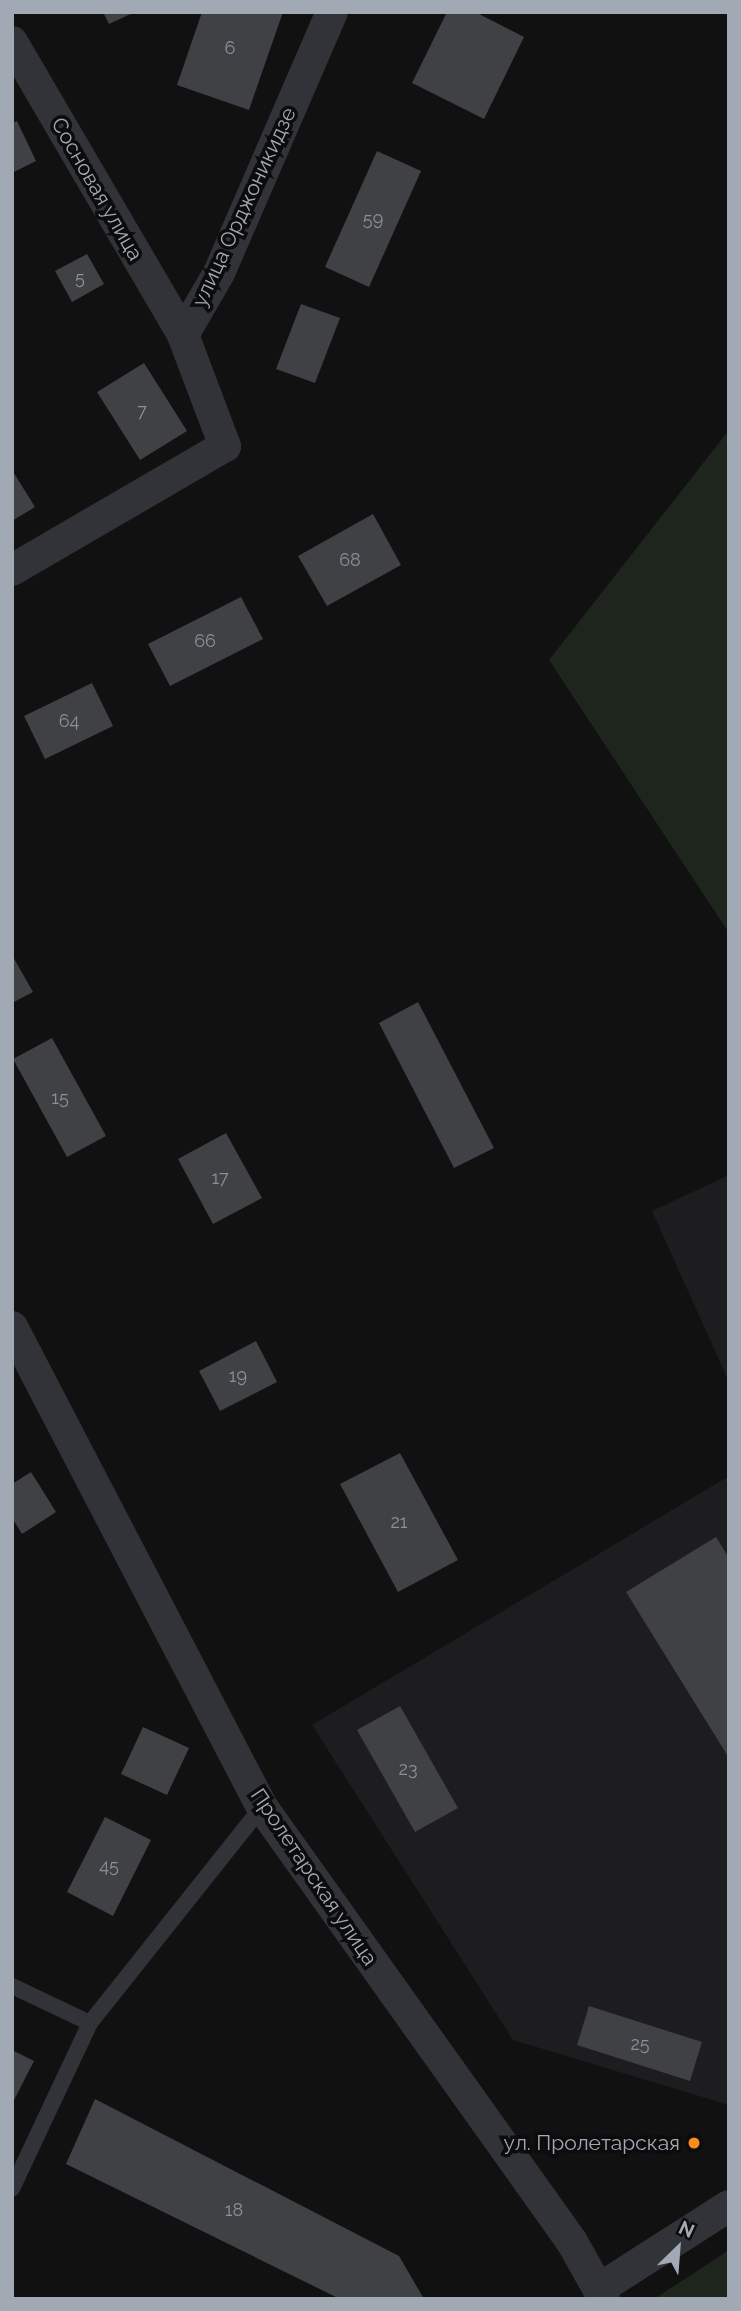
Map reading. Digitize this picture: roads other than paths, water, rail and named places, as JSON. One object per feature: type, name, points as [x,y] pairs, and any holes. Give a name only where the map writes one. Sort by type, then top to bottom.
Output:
[{"type":"street","name":"улица Орджоникидзе","points":[[183,335],[219,273],[332,12]]},
{"type":"street","name":"Сосновая улица","points":[[12,42],[183,335]]},
{"type":"street","points":[[12,570],[225,446],[183,335]]},
{"type":"street","name":"Пролетарская улица","points":[[12,1327],[262,1807],[602,2294]]},
{"type":"street","points":[[602,2294],[729,2206]]},
{"type":"lane","points":[[12,2189],[90,2023],[262,1807]]},
{"type":"lane","points":[[12,1986],[90,2023]]},
{"type":"place","name":"ул. Пролетарская","points":[[694,2143]]}]
